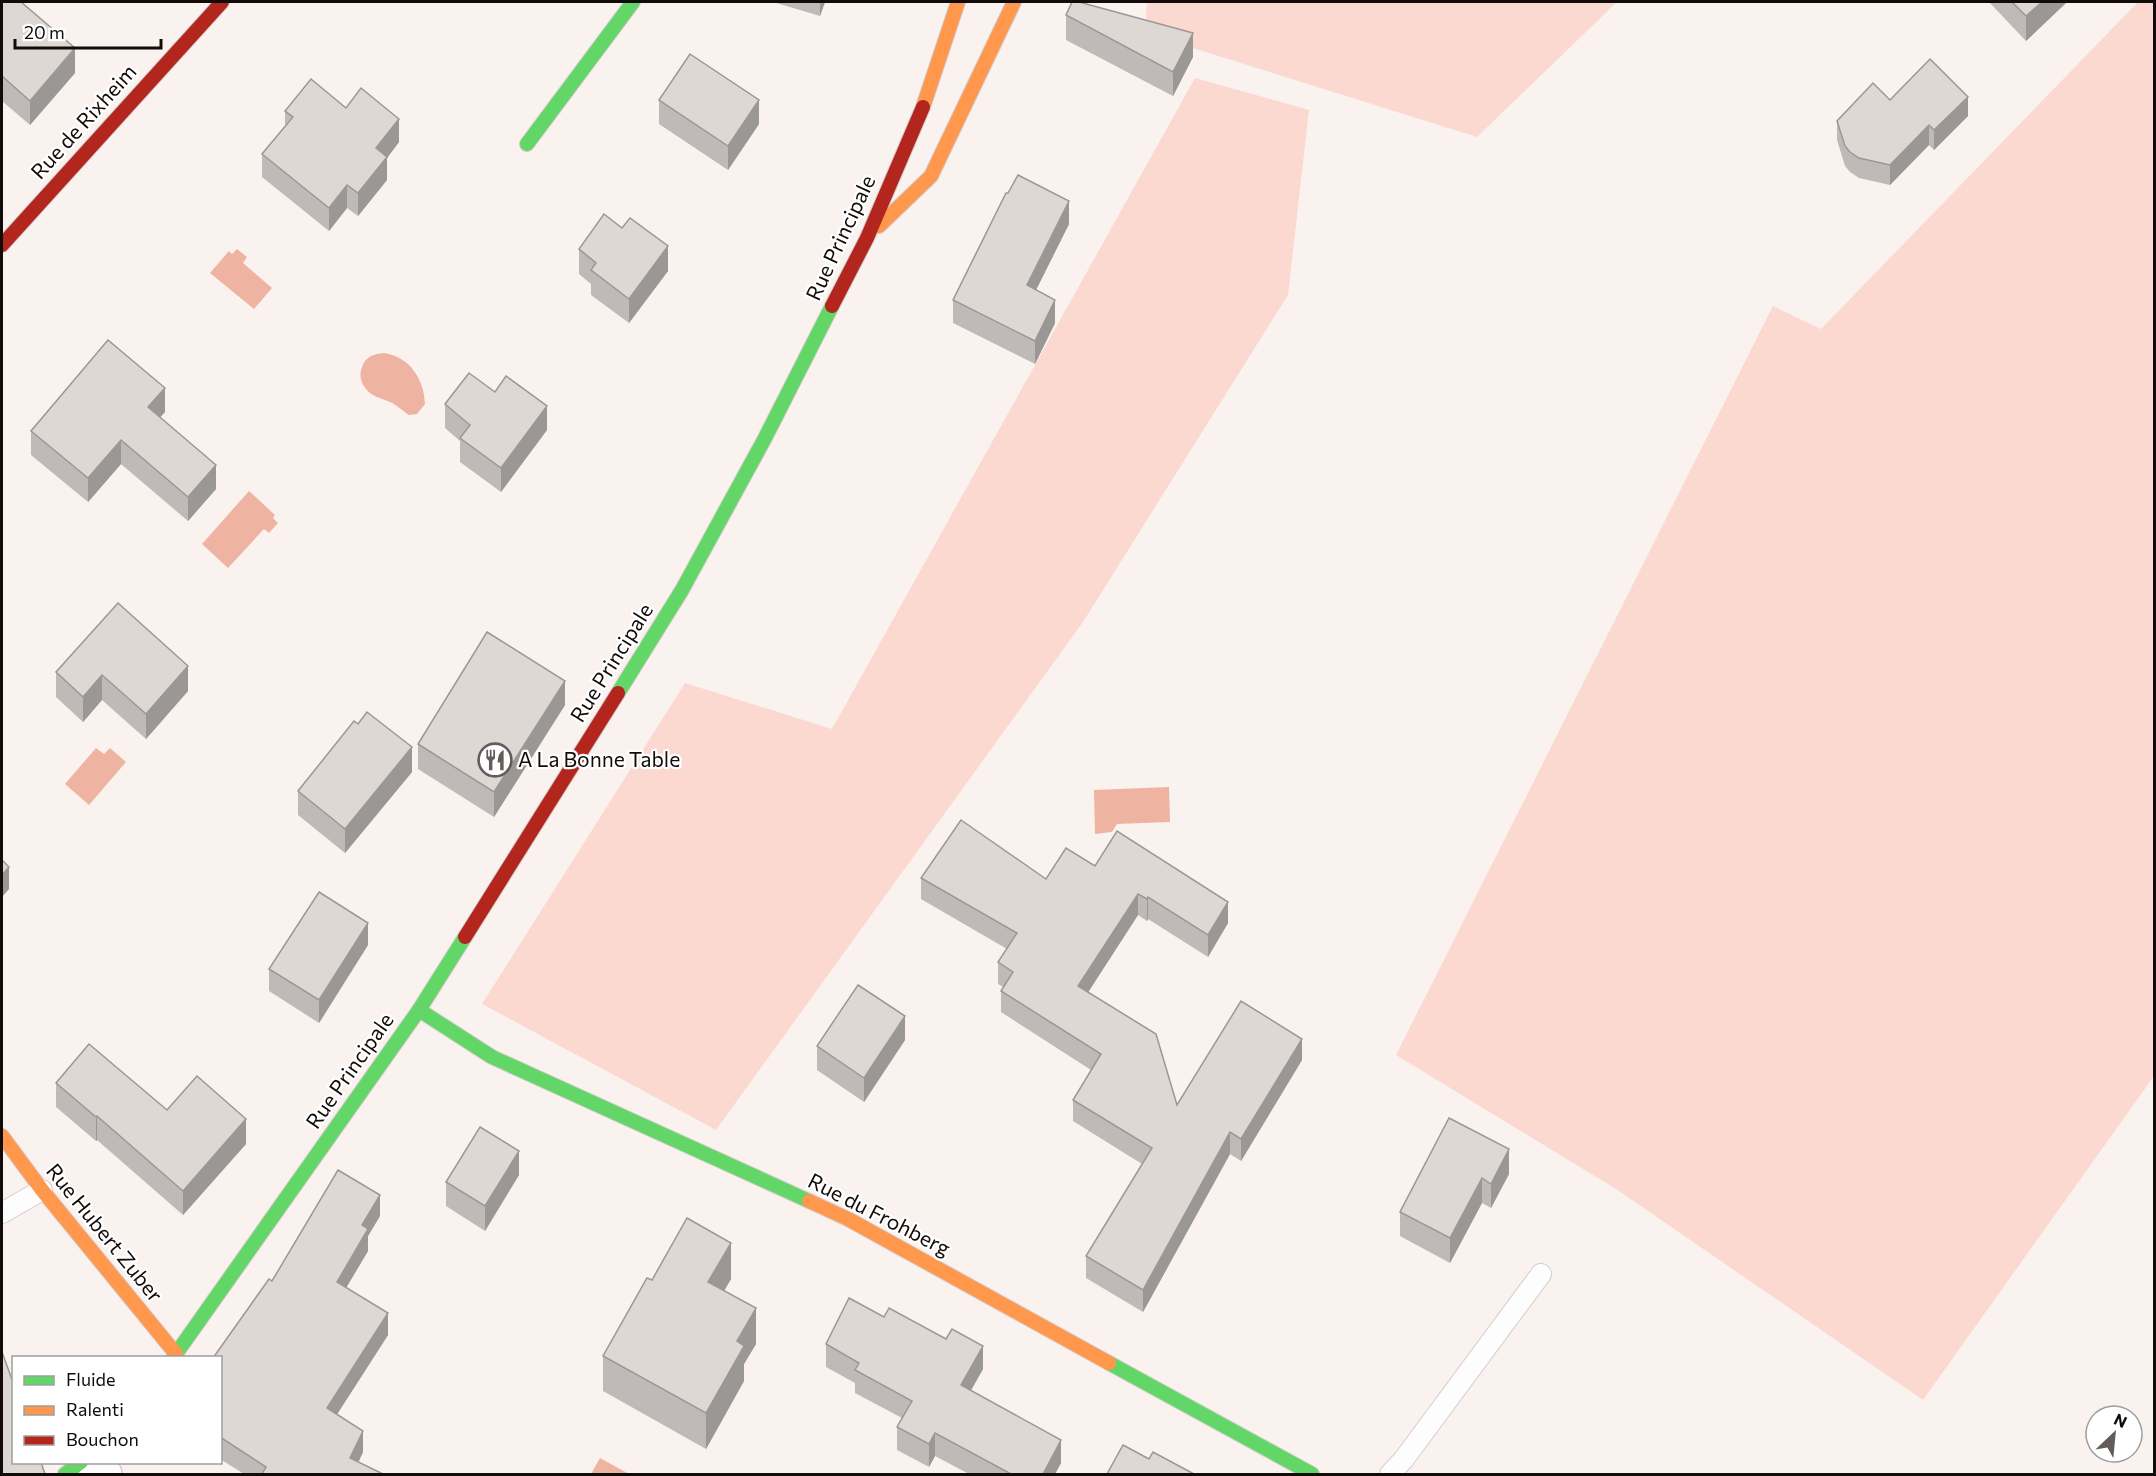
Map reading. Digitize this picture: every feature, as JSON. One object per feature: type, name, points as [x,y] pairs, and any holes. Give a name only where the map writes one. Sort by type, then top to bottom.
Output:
[{"type":"street","name":"Rue de Rixheim","points":[[2,245],[222,2]]},
{"type":"street","points":[[527,144],[633,2]]},
{"type":"street","name":"Rue Principale","points":[[175,1356],[419,1010],[682,590],[765,438],[867,238],[922,112],[958,2]]},
{"type":"street","points":[[867,238],[931,176],[1014,2]]},
{"type":"street","name":"Rue du Frohberg","points":[[419,1010],[492,1057],[848,1219],[1312,1474]]},
{"type":"street","name":"Rue Hubert Zuber","points":[[2,1136],[42,1190],[175,1356]]},
{"type":"street","points":[[65,1474],[78,1464]]},
{"type":"lane","points":[[2,1213],[42,1190]]},
{"type":"lane","points":[[1390,1474],[1404,1459],[1541,1274]]},
{"type":"shaded area","points":[[1147,2],[1617,2],[1477,137],[1145,33]]},
{"type":"shaded area","points":[[2138,2],[2154,2],[2154,1076],[1923,1400],[1616,1189],[1396,1055],[1773,306],[1821,329]]},
{"type":"shaded area","points":[[1195,78],[1309,110],[1288,295],[1083,622],[716,1130],[482,1004],[685,683],[832,729]]},
{"type":"shaded area","points":[[237,249],[247,257],[243,263],[272,288],[254,309],[210,273],[229,251],[232,254]]},
{"type":"shaded area","points":[[384,353],[393,355],[408,364],[418,378],[425,404],[417,414],[409,415],[393,403],[373,395],[363,385],[361,372],[364,363],[371,356]]},
{"type":"shaded area","points":[[249,491],[275,515],[273,518],[278,523],[269,533],[264,529],[228,568],[202,544]]},
{"type":"shaded area","points":[[96,748],[104,754],[110,748],[126,762],[89,805],[65,784]]},
{"type":"shaded area","points":[[1169,787],[1170,822],[1117,824],[1112,832],[1095,834],[1094,790]]},
{"type":"shaded area","points":[[600,1458],[629,1474],[591,1474]]},
{"type":"building","points":[[2,2],[21,2],[75,48],[30,101],[2,76]]},
{"type":"building","points":[[1072,2],[1193,33],[1173,72],[1066,15]]},
{"type":"building","points":[[2012,2],[2042,2],[2026,16]]},
{"type":"building","points":[[690,54],[759,100],[728,146],[659,100]]},
{"type":"building","points":[[1930,59],[1968,97],[1934,130],[1929,125],[1890,165],[1859,158],[1850,152],[1845,146],[1837,121],[1873,83],[1890,100]]},
{"type":"building","points":[[311,79],[346,108],[361,88],[399,119],[376,148],[387,157],[358,193],[347,185],[329,208],[262,154],[293,117],[285,111]]},
{"type":"building","points":[[1018,175],[1069,201],[1027,285],[1055,300],[1035,341],[953,300],[1006,193]]},
{"type":"building","points":[[604,214],[622,228],[630,218],[668,246],[629,299],[591,270],[596,263],[579,249]]},
{"type":"building","points":[[108,340],[165,388],[148,407],[216,465],[188,497],[121,440],[88,478],[31,431]]},
{"type":"building","points":[[469,373],[495,392],[506,376],[547,406],[501,468],[460,438],[470,425],[445,404]]},
{"type":"building","points":[[118,603],[188,666],[146,714],[102,675],[83,697],[56,672]]},
{"type":"building","points":[[487,632],[565,681],[494,792],[418,744]]},
{"type":"building","points":[[367,712],[412,747],[345,829],[298,791],[354,721],[358,724]]},
{"type":"building","points":[[961,820],[1046,879],[1066,848],[1095,866],[1117,831],[1228,902],[1208,935],[1148,897],[1147,899],[1138,894],[1078,986],[1156,1034],[1177,1105],[1241,1001],[1302,1039],[1241,1139],[1230,1132],[1143,1290],[1086,1256],[1152,1148],[1073,1100],[1101,1054],[1001,991],[1013,972],[998,962],[1017,933],[921,878]]},
{"type":"building","points":[[2,860],[9,867],[2,875]]},
{"type":"building","points":[[319,892],[368,923],[319,1000],[269,969]]},
{"type":"building","points":[[858,985],[905,1016],[864,1078],[817,1046]]},
{"type":"building","points":[[89,1044],[167,1110],[197,1076],[246,1119],[183,1191],[56,1083]]},
{"type":"building","points":[[1449,1118],[1509,1149],[1491,1184],[1482,1178],[1450,1238],[1400,1212]]},
{"type":"building","points":[[480,1127],[519,1151],[485,1206],[446,1182]]},
{"type":"building","points":[[338,1170],[380,1195],[362,1225],[368,1229],[337,1282],[388,1313],[327,1408],[363,1431],[350,1458],[383,1474],[262,1474],[266,1467],[222,1438],[222,1356],[214,1356],[269,1279],[272,1281]]},
{"type":"building","points":[[687,1218],[731,1243],[708,1282],[756,1308],[737,1341],[744,1346],[706,1413],[603,1356],[647,1278],[652,1280]]},
{"type":"building","points":[[849,1298],[884,1317],[889,1308],[946,1339],[952,1329],[983,1346],[961,1385],[1061,1440],[1043,1474],[1011,1474],[935,1433],[929,1444],[897,1427],[912,1401],[855,1370],[859,1363],[826,1344]]},
{"type":"building","points":[[2,1352],[12,1380],[12,1464],[42,1464],[45,1474],[2,1474]]},
{"type":"building","points":[[1123,1445],[1149,1459],[1153,1452],[1194,1474],[1107,1474]]},
{"type":"traffic: fast","points":[[527,144],[633,2]]},
{"type":"traffic: fast","points":[[618,693],[682,590],[765,438],[832,306]]},
{"type":"traffic: fast","points":[[174,1356],[419,1010],[465,937]]},
{"type":"traffic: fast","points":[[419,1010],[492,1057],[809,1201]]},
{"type":"traffic: fast","points":[[1109,1363],[1312,1474]]},
{"type":"traffic: fast","points":[[65,1474],[78,1464]]},
{"type":"traffic: slow","points":[[923,107],[958,2]]},
{"type":"traffic: slow","points":[[879,226],[931,176],[1014,2]]},
{"type":"traffic: slow","points":[[2,1136],[42,1190],[176,1354]]},
{"type":"traffic: slow","points":[[809,1201],[848,1219],[1109,1363]]},
{"type":"traffic: jam","points":[[2,245],[222,2]]},
{"type":"traffic: jam","points":[[832,306],[867,238],[923,107]]},
{"type":"traffic: jam","points":[[465,937],[618,693]]},
{"type":"place","name":"A La Bonne Table","points":[[495,760]]}]
